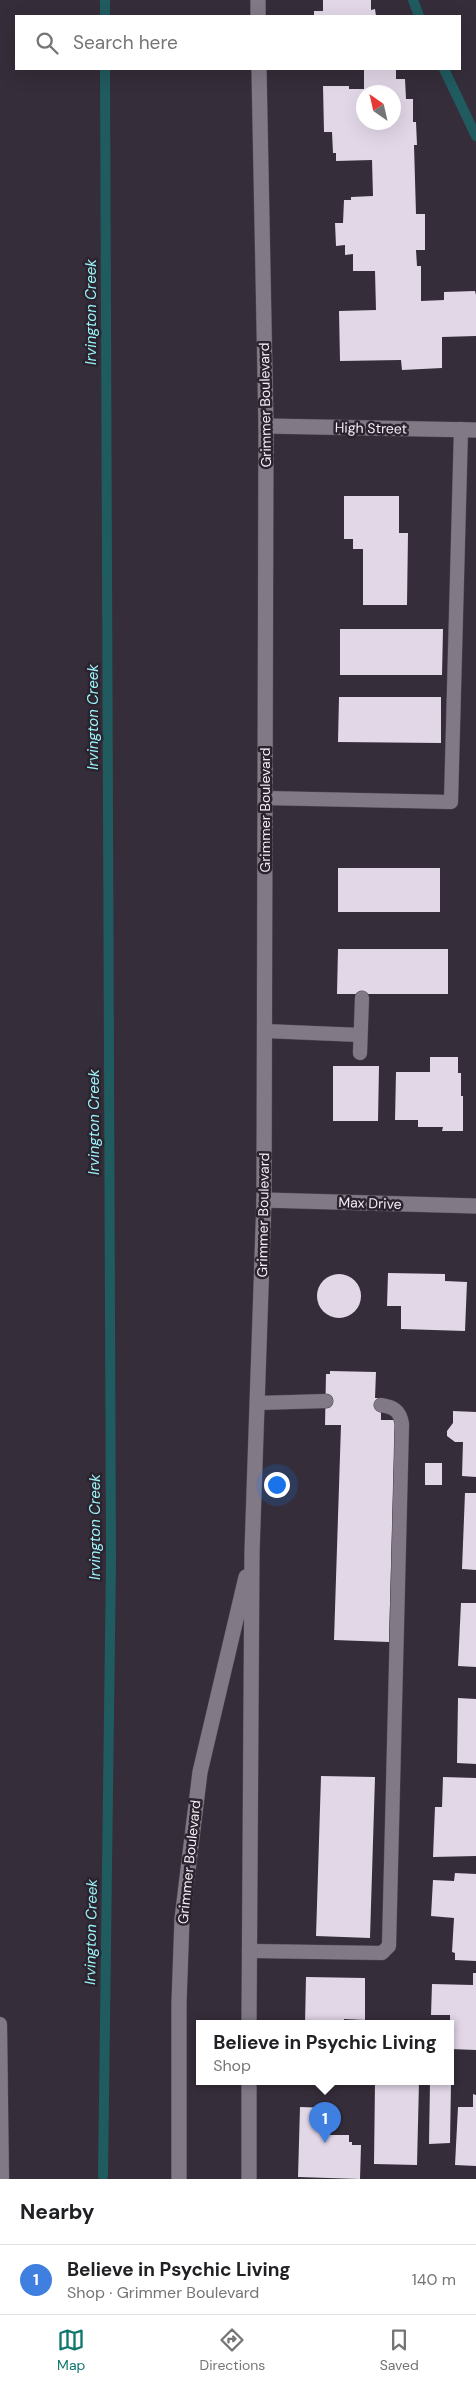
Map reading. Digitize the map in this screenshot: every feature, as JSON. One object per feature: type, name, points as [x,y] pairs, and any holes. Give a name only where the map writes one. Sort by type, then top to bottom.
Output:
[{"type":"street","points":[[258,0],[258,15]]},
{"type":"street","name":"Grimmer Boulevard","points":[[249,2020],[252,1552],[264,1200],[265,1031],[266,426],[259,70]]},
{"type":"street","name":"High Street","points":[[266,426],[468,429]]},
{"type":"street","name":"Max Drive","points":[[264,1200],[476,1206]]},
{"type":"street","name":"Grimmer Boulevard","points":[[180,2179],[179,2003],[182,1919],[200,1772],[252,1552]]},
{"type":"street","points":[[249,2085],[250,2179]]},
{"type":"lane","points":[[265,798],[451,802],[468,429]]},
{"type":"lane","points":[[360,1053],[362,998]]},
{"type":"lane","points":[[265,1031],[360,1035]]},
{"type":"lane","points":[[258,1403],[326,1401]]},
{"type":"lane","points":[[249,1951],[372,1954],[382,1953],[389,1946],[402,1424],[401,1416],[397,1410],[381,1405]]},
{"type":"lane","points":[[0,2024],[2,2179]]},
{"type":"building","points":[[323,0],[371,0],[371,10],[375,9],[376,15],[314,15],[314,11],[323,11]]},
{"type":"building","points":[[364,70],[396,70],[396,79],[405,79],[406,99],[413,99],[413,122],[416,122],[417,145],[414,145],[416,214],[425,214],[425,250],[416,250],[417,266],[421,266],[421,301],[444,300],[444,292],[475,291],[476,295],[476,336],[442,337],[442,368],[402,370],[401,360],[340,361],[339,311],[376,310],[375,271],[353,271],[353,254],[345,255],[345,245],[336,246],[335,223],[343,223],[344,200],[351,200],[351,197],[373,196],[372,160],[336,161],[336,153],[333,153],[332,132],[324,132],[323,86],[349,86],[349,89],[356,89],[356,130],[401,130],[401,85],[364,85]]},
{"type":"building","points":[[344,496],[399,496],[399,533],[408,533],[407,605],[363,605],[363,549],[353,549],[353,539],[344,539]]},
{"type":"building","points":[[340,629],[443,629],[442,675],[340,675]]},
{"type":"building","points":[[339,697],[441,697],[441,743],[338,742]]},
{"type":"building","points":[[338,868],[440,868],[440,912],[338,912]]},
{"type":"building","points":[[338,949],[448,949],[448,994],[337,994]]},
{"type":"building","points":[[430,1057],[458,1057],[458,1073],[461,1073],[461,1096],[463,1096],[463,1131],[442,1131],[443,1127],[418,1127],[418,1120],[395,1120],[396,1072],[430,1072]]},
{"type":"building","points":[[333,1066],[379,1066],[378,1121],[333,1121]]},
{"type":"building","points":[[388,1273],[445,1274],[445,1281],[467,1282],[465,1331],[401,1329],[401,1306],[387,1306]]},
{"type":"building","points":[[339,1274],[351,1278],[357,1284],[361,1296],[357,1308],[351,1314],[339,1318],[327,1314],[321,1308],[317,1296],[321,1284],[327,1278]]},
{"type":"building","points":[[330,1371],[376,1372],[375,1398],[381,1398],[381,1420],[395,1420],[389,1642],[334,1640],[341,1425],[325,1425],[326,1374],[330,1374]]},
{"type":"building","points":[[453,1411],[476,1412],[476,1477],[462,1476],[463,1442],[455,1442],[447,1436],[447,1431],[453,1423]]},
{"type":"building","points":[[425,1463],[442,1463],[442,1485],[425,1485]]},
{"type":"building","points":[[465,1493],[476,1493],[476,1570],[462,1569]]},
{"type":"building","points":[[461,1603],[476,1603],[476,1667],[458,1666]]},
{"type":"building","points":[[458,1698],[476,1699],[476,1764],[457,1763]]},
{"type":"building","points":[[321,1776],[375,1777],[370,1938],[316,1936]]},
{"type":"building","points":[[443,1777],[476,1778],[476,1856],[433,1857],[435,1807],[442,1807]]},
{"type":"building","points":[[455,1873],[476,1874],[476,1961],[455,1960],[455,1953],[452,1952],[454,1918],[431,1916],[433,1880],[454,1881]]},
{"type":"building","points":[[473,1973],[476,1973],[476,2050],[454,2049],[454,2020],[450,2020],[450,2015],[431,2015],[432,1984],[473,1985]]},
{"type":"building","points":[[306,1977],[365,1978],[365,2020],[305,2020]]},
{"type":"building","points":[[375,2085],[419,2085],[417,2165],[374,2164]]},
{"type":"building","points":[[430,2085],[451,2085],[450,2143],[429,2144]]},
{"type":"building","points":[[473,2094],[476,2095],[476,2166],[455,2165],[458,2107],[473,2107]]},
{"type":"building","points":[[300,2107],[330,2108],[329,2135],[349,2135],[349,2142],[352,2142],[352,2145],[361,2145],[360,2179],[298,2177]]},
{"type":"waterway","name":"Irvington Creek","points":[[105,0],[105,15]]},
{"type":"waterway","points":[[413,0],[419,15]]},
{"type":"waterway","name":"Irvington Creek","points":[[103,2176],[111,1561],[105,70]]},
{"type":"waterway","points":[[444,70],[476,136]]},
{"type":"place","name":"Believe in Psychic Living","points":[[325,2143]]}]
